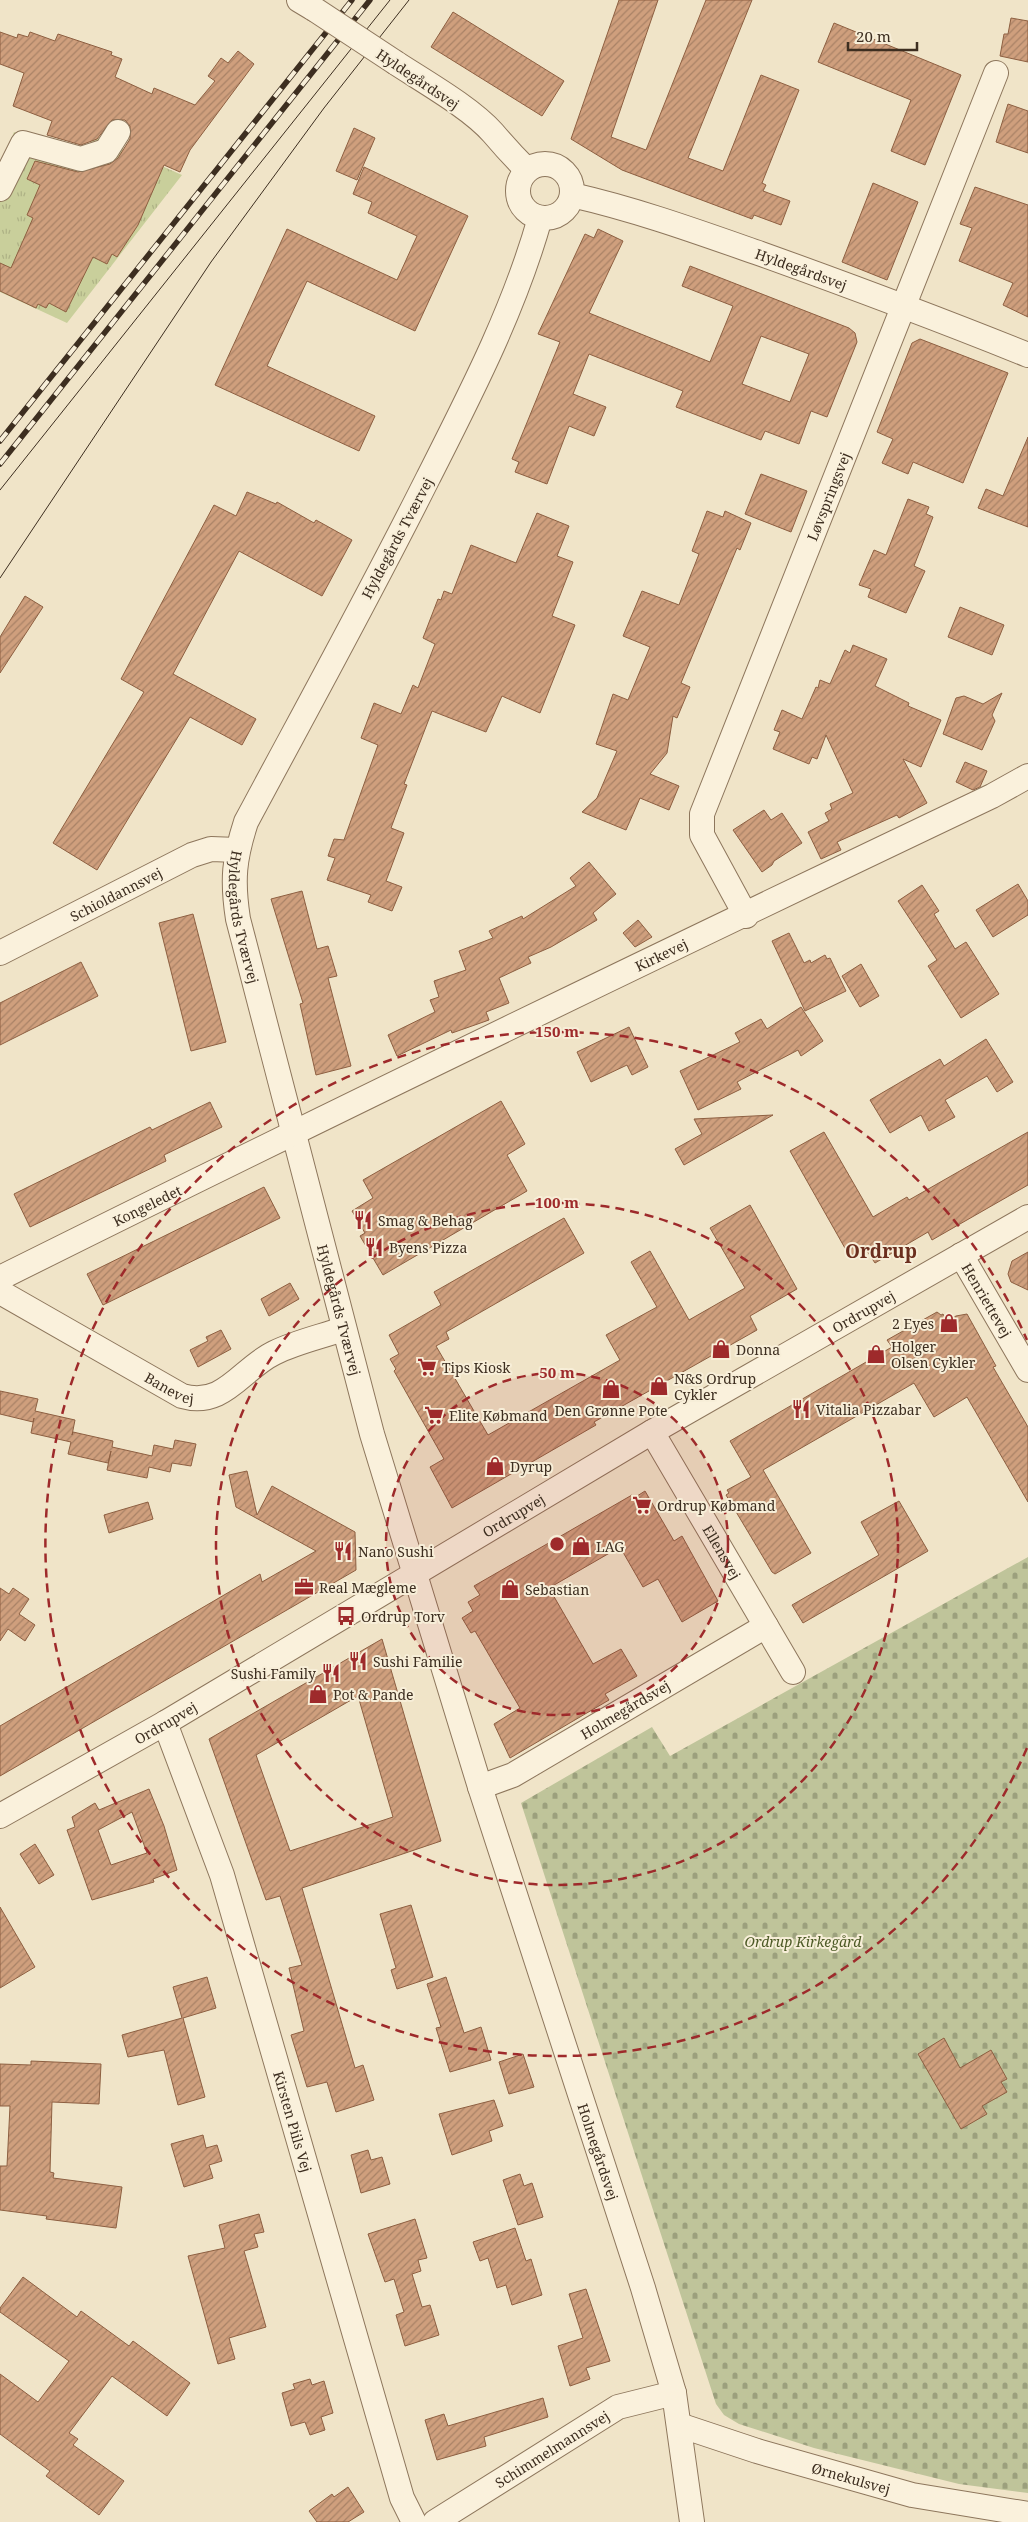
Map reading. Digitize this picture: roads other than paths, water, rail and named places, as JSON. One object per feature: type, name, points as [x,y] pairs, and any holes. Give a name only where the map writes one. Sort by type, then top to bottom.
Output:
[{"type":"street","name":"Hyldegårdsvej","points":[[306,5],[453,100],[492,133],[527,170]]},
{"type":"street","name":"Løvspringsvej","points":[[746,916],[702,835],[702,814],[996,73]]},
{"type":"street","points":[[0,189],[23,143],[80,159],[106,151],[118,132]]},
{"type":"street","points":[[544,164],[553,165],[568,177],[572,195],[565,210],[558,216],[540,218],[531,215],[523,208],[518,199],[519,184],[527,170],[544,164]]},
{"type":"street","name":"Hyldegårdsvej","points":[[572,195],[655,217],[905,305],[1028,355]]},
{"type":"street","name":"Hyldegårds Tværvej","points":[[416,1575],[372,1434],[343,1329],[238,919],[233,886],[237,850],[246,822],[400,535],[490,356],[518,290],[540,218]]},
{"type":"street","name":"Kirkevej","points":[[294,1132],[746,916],[992,796],[1028,776]]},
{"type":"street","name":"Schioldannsvej","points":[[0,953],[192,855],[211,849],[237,850]]},
{"type":"street","name":"Kongeledet","points":[[0,1278],[294,1132]]},
{"type":"street","name":"Ordrupvej","points":[[0,1816],[165,1723],[416,1575],[652,1432],[1028,1217]]},
{"type":"street","name":"Henriettevej","points":[[961,1256],[1028,1370]]},
{"type":"street","name":"Banevej","points":[[0,1292],[182,1396],[193,1400],[216,1396],[272,1354],[291,1345],[343,1329]]},
{"type":"street","name":"Ellensvej","points":[[652,1432],[793,1672]]},
{"type":"street","name":"Holmegårdsvej","points":[[416,1575],[480,1787],[640,2279],[674,2393],[692,2522]]},
{"type":"street","name":"Holmegårdsvej","points":[[480,1787],[513,1775],[766,1626]]},
{"type":"street","name":"Kirsten Piils Vej","points":[[165,1723],[222,1875],[402,2498],[414,2522]]},
{"type":"street","name":"Schimmelmannsvej","points":[[436,2522],[618,2407],[674,2393]]},
{"type":"street","name":"Ørnekulsvej","points":[[679,2425],[757,2451],[912,2494],[1028,2514]]},
{"type":"tram line","points":[[0,490],[390,0]]},
{"type":"tram line","points":[[0,578],[211,262],[324,108],[409,0]]},
{"type":"railway","points":[[0,441],[352,0]]},
{"type":"railway","points":[[0,464],[370,0]]},
{"type":"place","name":"Smag & Behag","points":[[363,1220]]},
{"type":"place","name":"Byens Pizza","points":[[374,1247]]},
{"type":"place","name":"2 Eyes","points":[[949,1323]]},
{"type":"place","name":"Donna","points":[[721,1349]]},
{"type":"place","name":"Holger Olsen Cykler","points":[[876,1354]]},
{"type":"place","name":"Tips Kiosk","points":[[427,1367]]},
{"type":"place","name":"N&S Ordrup Cykler","points":[[659,1386]]},
{"type":"place","name":"Den Grønne Pote","points":[[611,1389]]},
{"type":"place","name":"Vitalia Pizzabar","points":[[801,1409]]},
{"type":"place","name":"Elite Købmand","points":[[434,1415]]},
{"type":"place","name":"Dyrup","points":[[495,1466]]},
{"type":"place","name":"Ordrup Købmand","points":[[642,1505]]},
{"type":"place","name":"LAG","points":[[581,1546]]},
{"type":"place","name":"Nano Sushi","points":[[343,1551]]},
{"type":"place","name":"Real Mægleme","points":[[304,1587]]},
{"type":"place","name":"Sebastian","points":[[510,1589]]},
{"type":"place","name":"Ordrup Torv","points":[[346,1616]]},
{"type":"place","name":"Sushi Familie","points":[[358,1661]]},
{"type":"place","name":"Sushi Family","points":[[331,1673]]},
{"type":"place","name":"Pot & Pande","points":[[318,1694]]},
{"type":"district","name":"Ordrup","points":[[881,1251]]},
{"type":"park label","name":"Ordrup Kirkegård","points":[[803,1941]]}]
